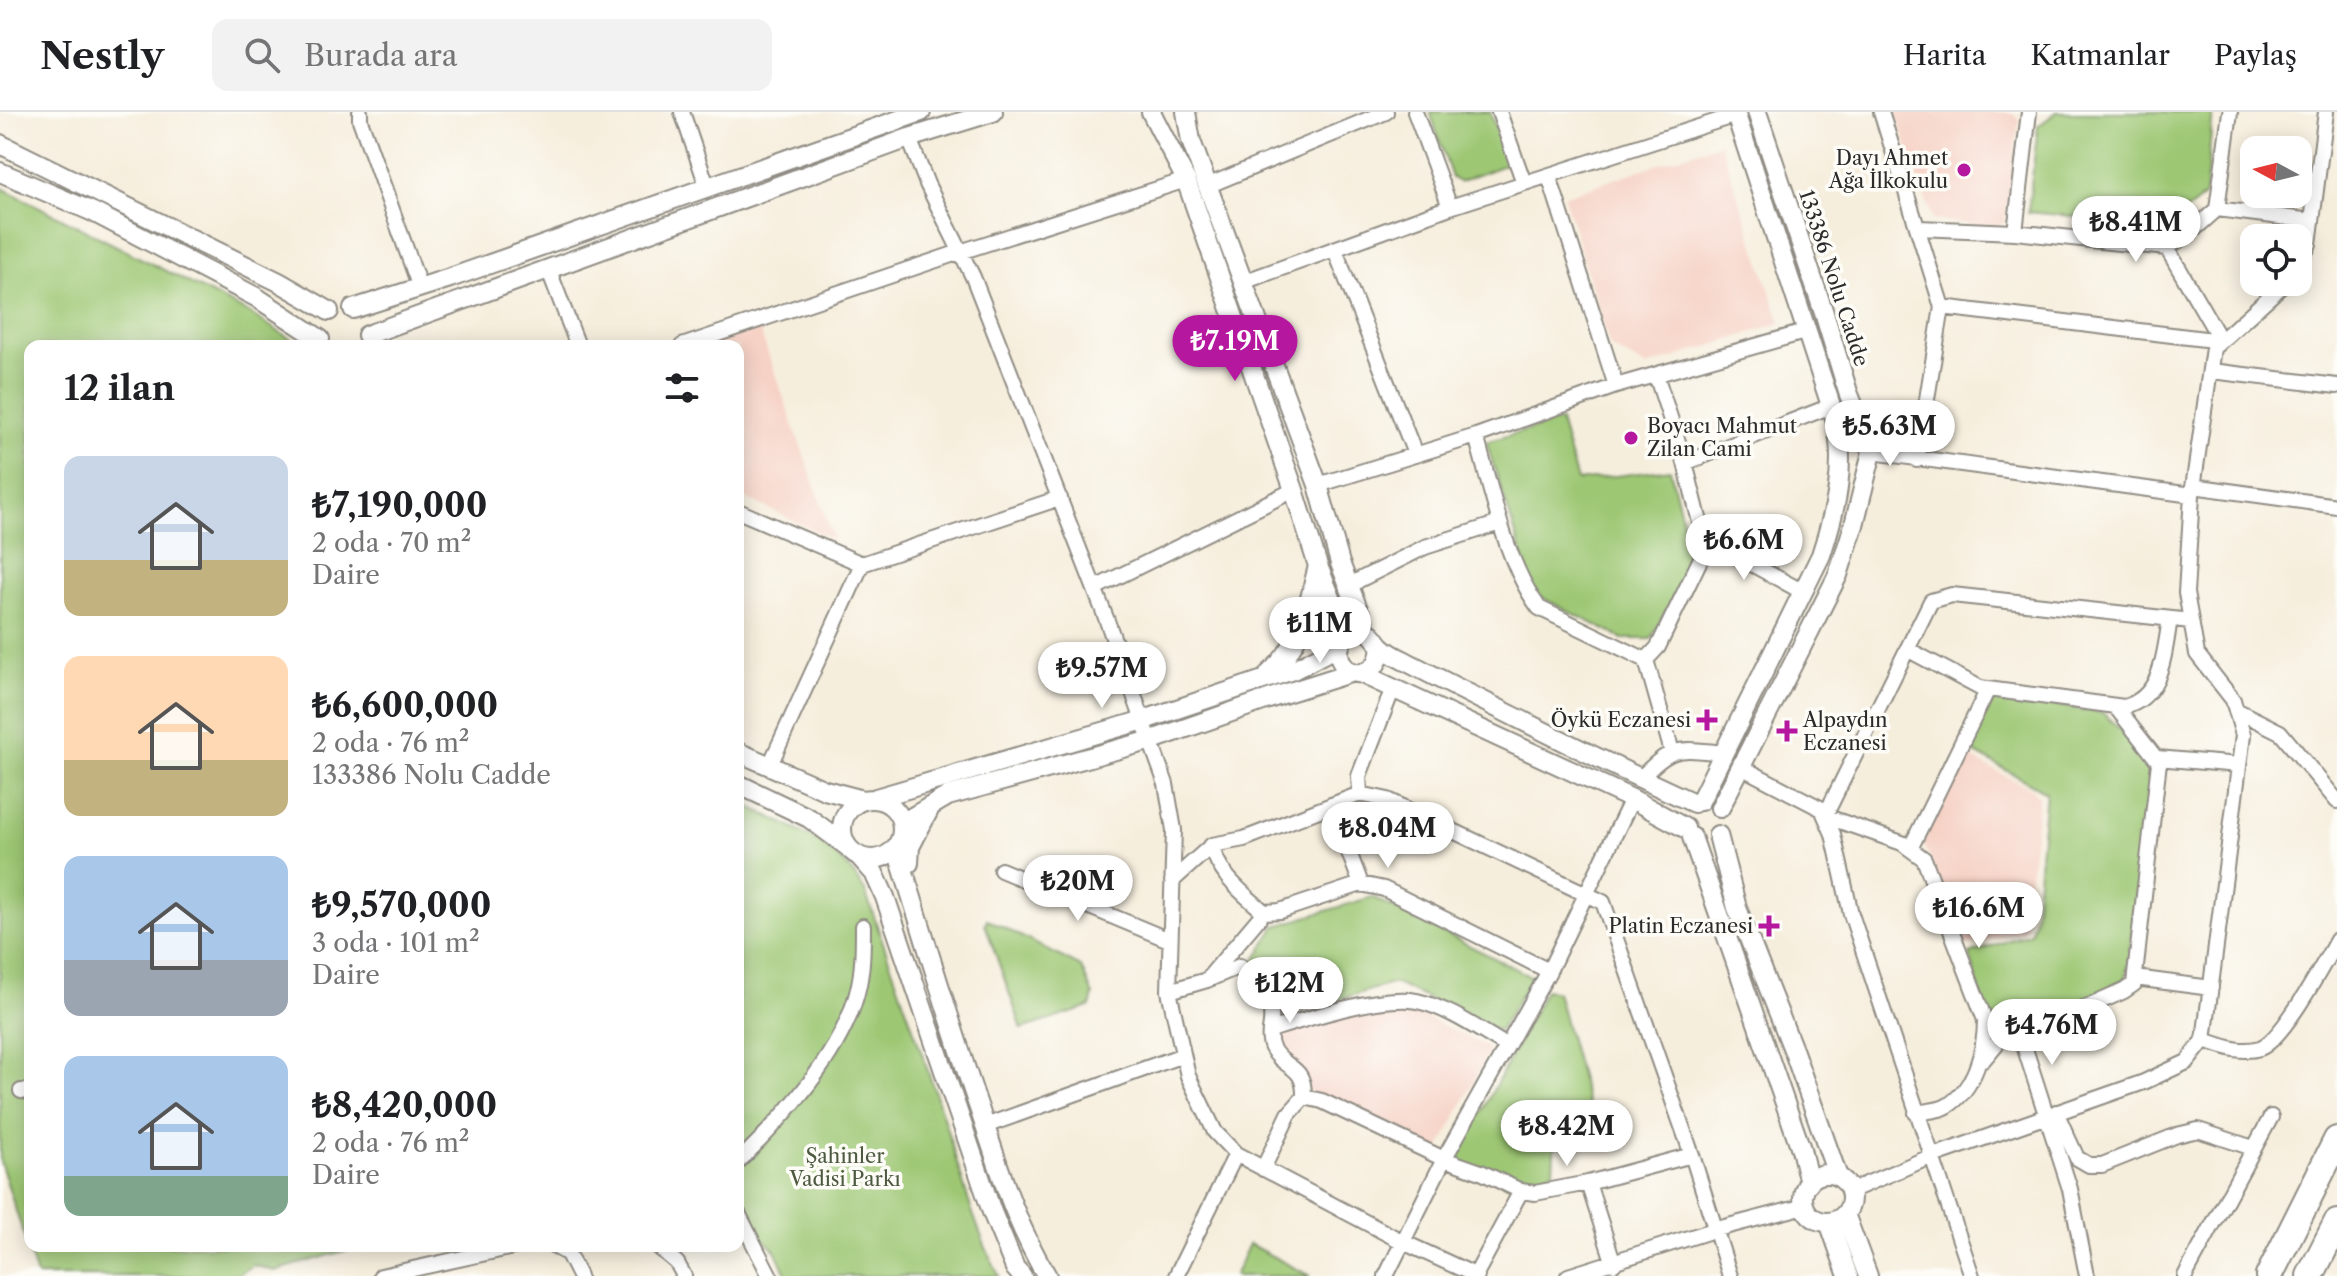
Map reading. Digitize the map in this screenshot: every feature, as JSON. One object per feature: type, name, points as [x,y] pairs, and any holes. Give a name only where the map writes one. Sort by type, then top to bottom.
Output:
[{"type":"highway","points":[[2269,1276],[2337,1140]]},
{"type":"highway","points":[[2310,1276],[2337,1223]]},
{"type":"street","points":[[360,112],[360,120],[420,288]]},
{"type":"street","points":[[682,112],[707,186]]},
{"type":"street","points":[[372,340],[394,325],[548,268],[909,138],[993,112]]},
{"type":"street","points":[[1151,112],[1186,180],[1294,490],[1333,603],[1343,664],[1632,799],[1702,841],[1718,835],[1724,825],[1720,808],[1711,801],[1697,802],[1640,779],[1529,726],[1403,660],[1367,632],[1340,563],[1318,485],[1191,141],[1186,112]]},
{"type":"street","points":[[1207,186],[1386,112]]},
{"type":"street","points":[[1415,112],[1450,207]]},
{"type":"street","points":[[1499,112],[1524,183]]},
{"type":"street","name":"133386 Nolu Cadde","points":[[1757,112],[1848,392],[1872,452]]},
{"type":"street","points":[[1881,112],[1942,307],[1917,460]]},
{"type":"street","points":[[2015,232],[2029,112]]},
{"type":"street","points":[[1918,228],[2015,232],[2167,248],[2217,209],[2230,112]]},
{"type":"street","points":[[2312,224],[2326,112]]},
{"type":"street","points":[[322,340],[321,321],[329,311],[341,306],[353,309],[420,288],[914,113]]},
{"type":"street","points":[[1243,282],[1450,207],[1736,114]]},
{"type":"street","name":"133386 Nolu Cadde","points":[[1697,802],[1725,753],[1821,555],[1833,519],[1842,470],[1831,406],[1736,114]]},
{"type":"street","points":[[909,138],[927,184],[973,277],[1095,588],[1166,784],[1174,830],[1169,991],[1188,1076],[1215,1132],[1236,1154],[1263,1169],[1476,1276],[1521,1191]]},
{"type":"street","points":[[0,144],[279,282],[329,311]]},
{"type":"street","points":[[0,172],[93,212],[243,289],[318,340]]},
{"type":"street","points":[[1549,176],[1616,386]]},
{"type":"street","points":[[700,340],[1186,180]]},
{"type":"street","points":[[2217,209],[2312,221]]},
{"type":"street","points":[[2167,248],[2221,341]]},
{"type":"street","points":[[1335,250],[1415,454]]},
{"type":"street","points":[[548,268],[576,340]]},
{"type":"street","points":[[1718,835],[1737,908],[1794,1052],[1844,1184],[1851,1203],[1837,1218],[1817,1220],[1805,1206],[1804,1194],[1809,1183],[1820,1176],[1844,1184],[2144,1082],[2187,1062],[2204,1040],[2243,735],[2233,700],[2197,654],[2186,593],[2193,490],[2213,348],[2271,296]]},
{"type":"street","points":[[1942,307],[2221,341]]},
{"type":"street","points":[[353,309],[366,323],[368,340]]},
{"type":"street","points":[[1318,485],[1476,436],[1616,386],[1808,331]]},
{"type":"street","points":[[2211,371],[2337,386]]},
{"type":"street","points":[[1646,660],[1658,647],[1702,556],[1704,538],[1685,463],[1656,375]]},
{"type":"street","points":[[1685,463],[1831,406]]},
{"type":"street","points":[[1476,436],[1500,523],[1528,593],[1539,608],[1646,660],[1672,752]]},
{"type":"street","points":[[1841,454],[1872,452],[1917,460],[2337,506]]},
{"type":"street","points":[[1720,808],[1838,575],[1872,452]]},
{"type":"street","points":[[1095,588],[1294,490]]},
{"type":"street","points":[[744,514],[862,564],[1060,498]]},
{"type":"street","points":[[1350,587],[1425,547],[1500,523]]},
{"type":"street","points":[[1704,538],[1803,592]]},
{"type":"street","points":[[769,767],[862,564]]},
{"type":"street","points":[[1263,680],[1286,659],[1301,632],[1318,566]]},
{"type":"street","points":[[1825,816],[1931,601],[1952,595],[2191,621]]},
{"type":"street","points":[[1907,649],[1980,688],[2124,707],[2137,704],[2157,682],[2170,619]]},
{"type":"street","points":[[744,755],[825,790],[869,799],[888,803],[902,823],[902,836],[887,856],[873,859],[853,851],[842,826],[851,806],[869,799],[1144,720],[1293,670],[1354,632],[1367,632]]},
{"type":"street","points":[[902,823],[948,796],[1152,740],[1280,695],[1367,672],[1377,665],[1380,645]]},
{"type":"street","points":[[1360,794],[1359,776],[1393,688]]},
{"type":"street","points":[[1910,849],[1988,689]]},
{"type":"street","points":[[1973,1073],[2003,1036],[2124,991],[2134,984],[2159,762],[2115,706]]},
{"type":"street","points":[[2236,710],[2280,732],[2337,801]]},
{"type":"street","points":[[1640,779],[1657,760],[1678,748],[1725,753]]},
{"type":"street","points":[[2157,758],[2239,765]]},
{"type":"street","points":[[1741,767],[1822,809],[1833,834],[1851,914],[1972,1276]]},
{"type":"street","points":[[744,787],[809,818],[853,851],[874,873],[885,897],[992,1212],[1015,1268],[1022,1276]]},
{"type":"street","points":[[1172,881],[1212,845],[1244,839],[1360,794],[1388,800],[1603,902],[1692,1155],[1730,1276]]},
{"type":"street","points":[[1386,1276],[1444,1159],[1549,971],[1632,799]]},
{"type":"street","points":[[1697,802],[1684,816],[1688,833],[1801,1149],[1809,1183]]},
{"type":"street","points":[[1331,805],[1361,884]]},
{"type":"street","points":[[907,882],[910,847],[931,806]]},
{"type":"street","points":[[1825,816],[1902,843],[1924,859],[1985,1020],[1985,1045],[1961,1095],[1944,1108],[1916,1113]]},
{"type":"street","points":[[1212,845],[1215,860],[1224,874],[1264,912]]},
{"type":"street","points":[[896,847],[985,1126],[1027,1243],[1047,1276]]},
{"type":"street","points":[[1001,870],[1169,940]]},
{"type":"street","points":[[1207,980],[1264,912],[1280,911],[1361,884],[1384,889],[1549,971]]},
{"type":"street","points":[[744,1156],[799,1094],[826,1058],[848,1020],[858,991],[863,926]]},
{"type":"street","points":[[2204,1040],[2235,1050],[2261,1048],[2275,1036],[2307,993],[2337,940]]},
{"type":"street","points":[[1169,991],[1240,966],[1261,985],[1268,997],[1272,1013],[1270,1044],[1276,1054],[1299,1072],[1304,1081],[1304,1097],[1289,1114],[1263,1169]]},
{"type":"street","points":[[2135,978],[2211,988]]},
{"type":"street","points":[[1270,1030],[1380,1001],[1402,999],[1436,1008],[1507,1046]]},
{"type":"street","points":[[2019,1030],[2052,1114],[2087,1276]]},
{"type":"street","points":[[985,1126],[1183,1055]]},
{"type":"street","points":[[1304,1097],[1322,1101],[1444,1159],[1521,1191],[1535,1193],[1588,1183],[1692,1155]]},
{"type":"street","points":[[2052,1114],[2077,1158],[2089,1165],[2102,1165],[2177,1135],[2198,1130],[2253,1148]]},
{"type":"street","points":[[2170,1276],[2188,1269],[2271,1117]]},
{"type":"street","points":[[1176,1276],[1236,1154]]},
{"type":"street","points":[[1588,1183],[1614,1264]]},
{"type":"street","points":[[1568,1276],[1717,1229],[1805,1206]]},
{"type":"street","points":[[1837,1218],[1848,1276]]},
{"type":"street","points":[[1837,1218],[1868,1276]]},
{"type":"street","points":[[744,1225],[770,1276]]},
{"type":"street","points":[[381,1276],[442,1269],[498,1252]]},
{"type":"street","points":[[564,1252],[579,1276]]},
{"type":"street","points":[[664,1252],[677,1263],[684,1276]]},
{"type":"shaded area","name":"Dayı Ahmet Ağa İlkokulu","points":[[1895,112],[2012,112],[2019,121],[2005,222],[1996,227],[1933,220]]},
{"type":"shaded area","points":[[1720,143],[1781,323],[1646,367],[1610,347],[1564,196]]},
{"type":"shaded area","points":[[759,328],[834,540],[744,497],[744,340],[723,340]]},
{"type":"shaded area","points":[[1965,755],[2032,789],[2039,797],[2024,930],[1963,947],[1923,841]]},
{"type":"shaded area","points":[[1393,1001],[1485,1046],[1489,1051],[1439,1150],[1431,1151],[1293,1084],[1274,1043],[1284,1030]]},
{"type":"green space","points":[[1430,112],[1490,112],[1507,164],[1459,182],[1452,178]]},
{"type":"green space","points":[[2057,112],[2213,112],[2205,196],[2168,225],[2028,212],[2038,126]]},
{"type":"green space","points":[[0,187],[249,313],[292,340],[24,340],[24,1236],[0,1161]]},
{"type":"green space","points":[[1560,421],[1577,481],[1670,469],[1692,561],[1651,639],[1623,639],[1535,594],[1486,442]]},
{"type":"green space","points":[[1996,696],[2103,713],[2153,762],[2126,979],[2058,1010],[2002,1025],[1987,1024],[1970,954],[2030,933],[2034,922],[2046,792],[1968,749]]},
{"type":"green space","name":"Şahinler Vadisi Parkı","points":[[744,804],[819,841],[850,869],[865,891],[937,1098],[972,1210],[999,1276],[787,1276],[775,1250],[744,1221]]},
{"type":"green space","points":[[1372,897],[1532,977],[1499,1031],[1394,983],[1275,1018],[1254,962],[1276,926]]},
{"type":"green space","points":[[987,919],[1081,967],[1093,995],[1090,1007],[1022,1029],[985,924]]},
{"type":"green space","points":[[1545,990],[1557,992],[1589,1109],[1556,1117],[1553,1171],[1513,1187],[1456,1162]]},
{"type":"green space","points":[[1249,1244],[1310,1276],[1234,1276]]},
{"type":"green space","points":[[29,1252],[340,1252],[275,1271],[254,1265],[235,1276],[37,1276]]},
{"type":"place","name":"Dayı Ahmet Ağa İlkokulu","points":[[1964,170]]},
{"type":"place","name":"Boyacı Mahmut Zilan Cami","points":[[1631,438]]},
{"type":"place","name":"Öykü Eczanesi","points":[[1707,720]]},
{"type":"place","name":"Alpaydın Eczanesi","points":[[1787,731]]},
{"type":"place","name":"Platin Eczanesi","points":[[1769,926]]}]
